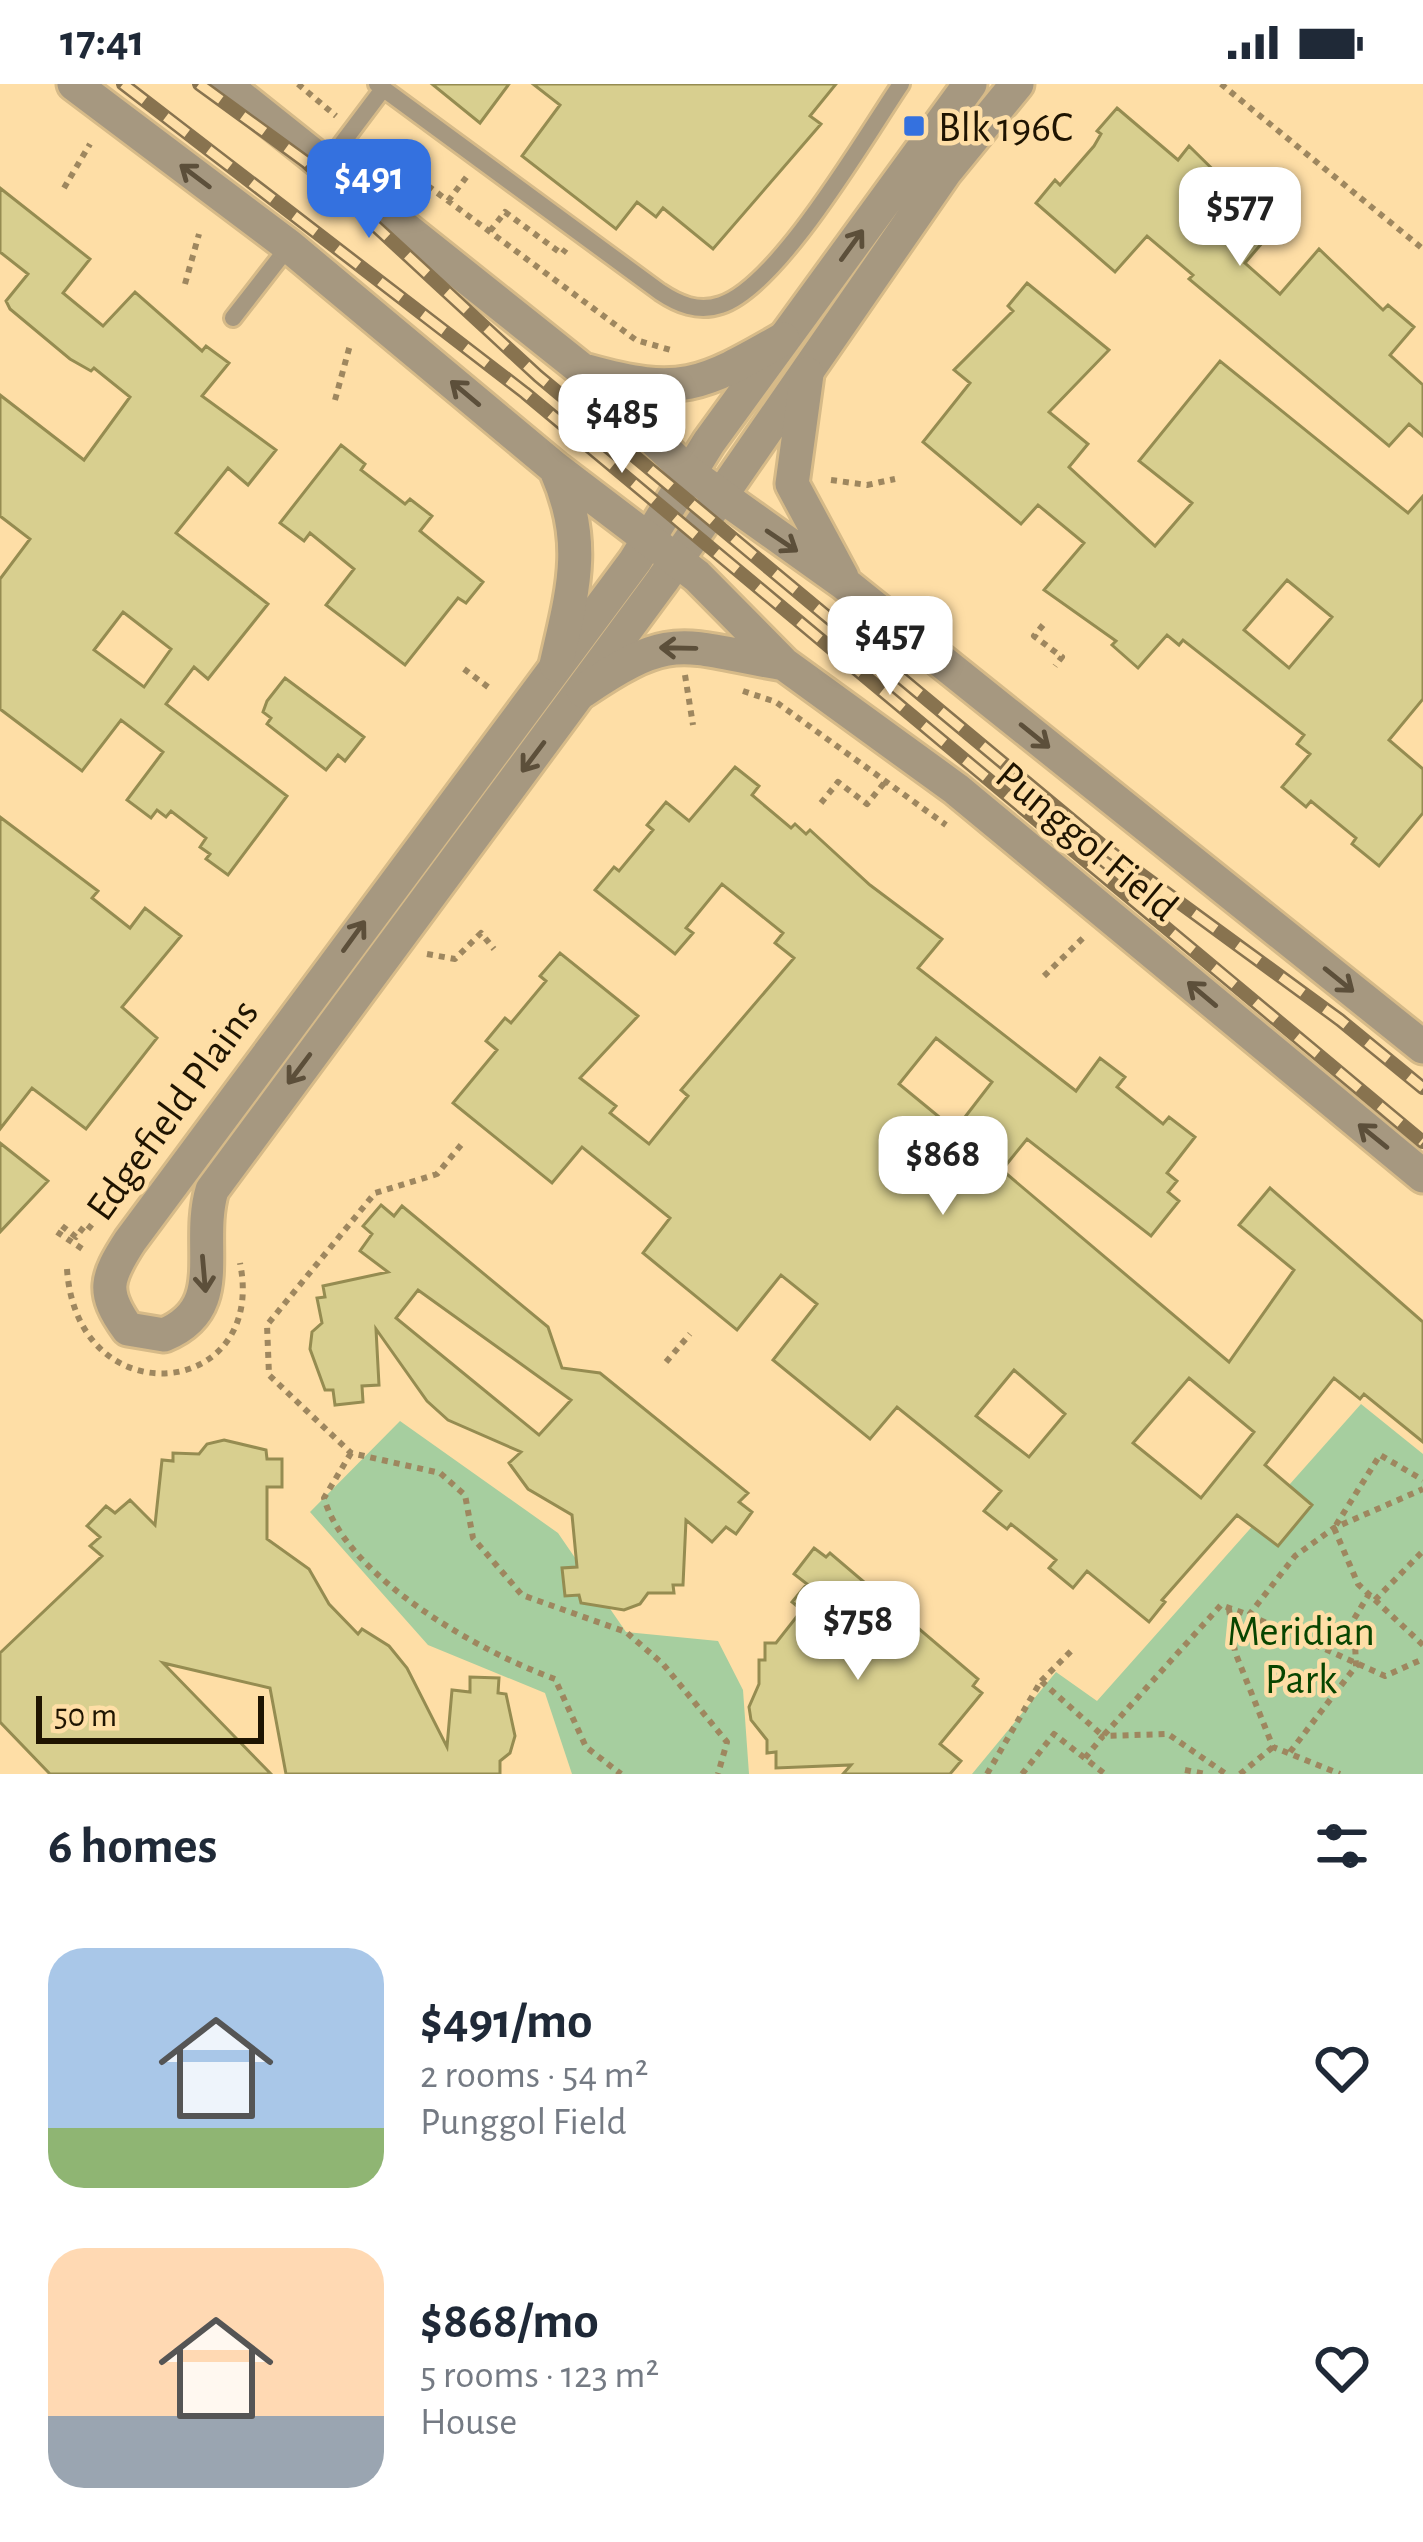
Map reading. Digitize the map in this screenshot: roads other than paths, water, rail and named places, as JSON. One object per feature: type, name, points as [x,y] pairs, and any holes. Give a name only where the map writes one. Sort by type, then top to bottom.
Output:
[{"type":"street","name":"Punggol Field","points":[[74,84],[289,246],[555,468],[661,549],[784,664],[956,789],[1423,1176]]},
{"type":"street","name":"Punggol Field","points":[[224,84],[328,162],[580,368],[688,472],[845,584],[1423,1047]]},
{"type":"street","name":"Edgefield Plains","points":[[970,84],[688,472],[661,549],[583,691],[212,1190],[203,1221],[206,1294],[194,1318],[164,1335],[128,1329],[110,1304],[111,1274],[130,1241],[556,664],[661,549],[720,497],[944,172],[1017,84]]},
{"type":"street","points":[[580,368],[643,387],[682,387],[724,373],[783,339]]},
{"type":"street","points":[[807,374],[792,484],[845,584]]},
{"type":"street","points":[[555,468],[573,509],[578,538],[556,664]]},
{"type":"street","points":[[583,691],[634,656],[663,646],[784,664]]},
{"type":"lane","points":[[328,162],[380,87],[675,302],[706,308],[724,304],[794,241],[902,84]]},
{"type":"lane","points":[[232,318],[289,246]]},
{"type":"railway","points":[[123,84],[525,393],[1423,1142]]},
{"type":"railway","points":[[199,84],[306,162],[538,376],[1109,851],[1340,1020],[1423,1088]]},
{"type":"place","name":"Blk 196C","points":[[914,126]]},
{"type":"park label","name":"Meridian Park","points":[[1301,1654]]}]
